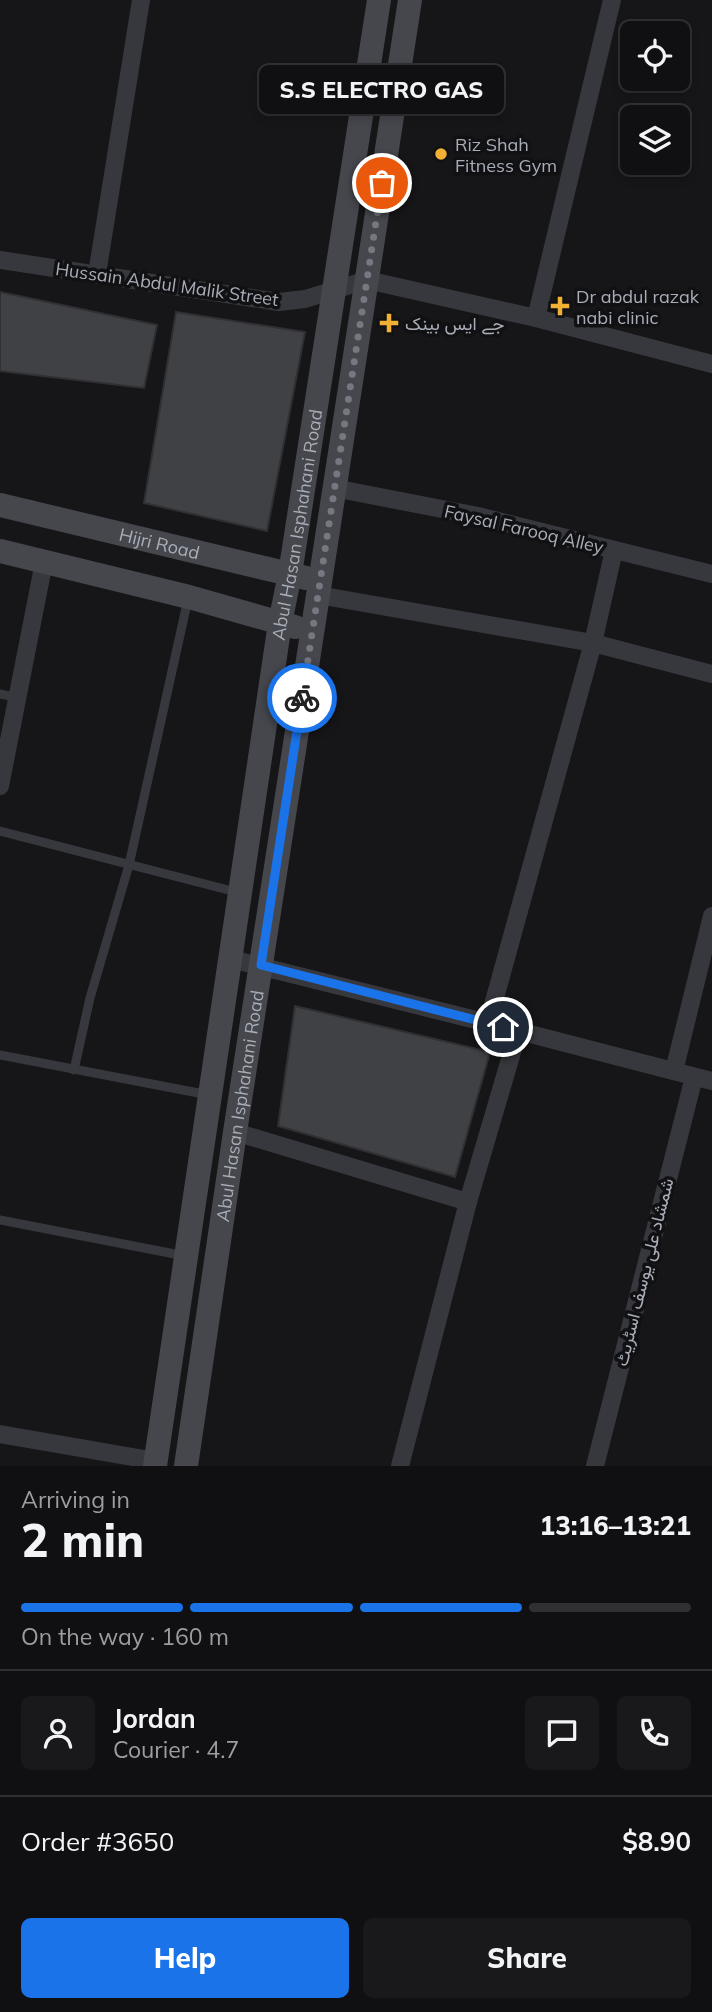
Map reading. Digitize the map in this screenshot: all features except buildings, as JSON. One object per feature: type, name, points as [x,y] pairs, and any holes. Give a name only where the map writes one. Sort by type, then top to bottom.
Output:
[{"type":"main road","name":"Abul Hasan Isphahani Road","points":[[156,1464],[280,623],[290,574],[379,0]]},
{"type":"main road","name":"Abul Hasan Isphahani Road","points":[[186,1466],[235,1132],[411,0]]},
{"type":"main road","points":[[342,232],[374,236]]},
{"type":"main road","name":"Hijri Road","points":[[0,505],[290,574],[319,588]]},
{"type":"main road","points":[[0,551],[189,597],[312,632]]},
{"type":"street","points":[[97,274],[141,0]]},
{"type":"street","points":[[536,318],[612,0]]},
{"type":"street","name":"Hussain Abdul Malik Street","points":[[0,260],[279,302],[305,299],[367,280]]},
{"type":"street","points":[[367,280],[536,318],[712,364]]},
{"type":"street","name":"Faysal Farooq Alley","points":[[334,488],[478,516],[712,574]]},
{"type":"street","points":[[488,1023],[593,643],[614,550]]},
{"type":"street","points":[[1,779],[9,696],[44,562]]},
{"type":"street","points":[[319,588],[593,643],[712,674]]},
{"type":"street","points":[[674,1071],[712,916]]},
{"type":"street","points":[[231,960],[261,965],[712,1082]]},
{"type":"street","points":[[400,1466],[468,1202],[518,1032]]},
{"type":"street","name":"شمشاد علی یوسف اسٹریٹ","points":[[595,1466],[694,1077]]},
{"type":"street","points":[[235,1132],[468,1202]]},
{"type":"street","points":[[0,1434],[156,1464]]},
{"type":"lane","points":[[74,1070],[90,999],[129,865],[189,597]]},
{"type":"lane","points":[[0,831],[241,893]]},
{"type":"lane","points":[[0,1055],[211,1095]]},
{"type":"lane","points":[[0,1220],[186,1256]]},
{"type":"way so far","points":[[302,698],[382,183]]},
{"type":"place","name":"Riz Shah Fitness Gym","points":[[441,154]]},
{"type":"place","name":"S.S ELECTRO GAS","points":[[382,183]]},
{"type":"place","name":"Dr abdul razak nabi clinic","points":[[560,306]]},
{"type":"place","name":"جے ایس بینک","points":[[389,323]]},
{"type":"route","points":[[302,698],[261,965],[503,1027]]}]
